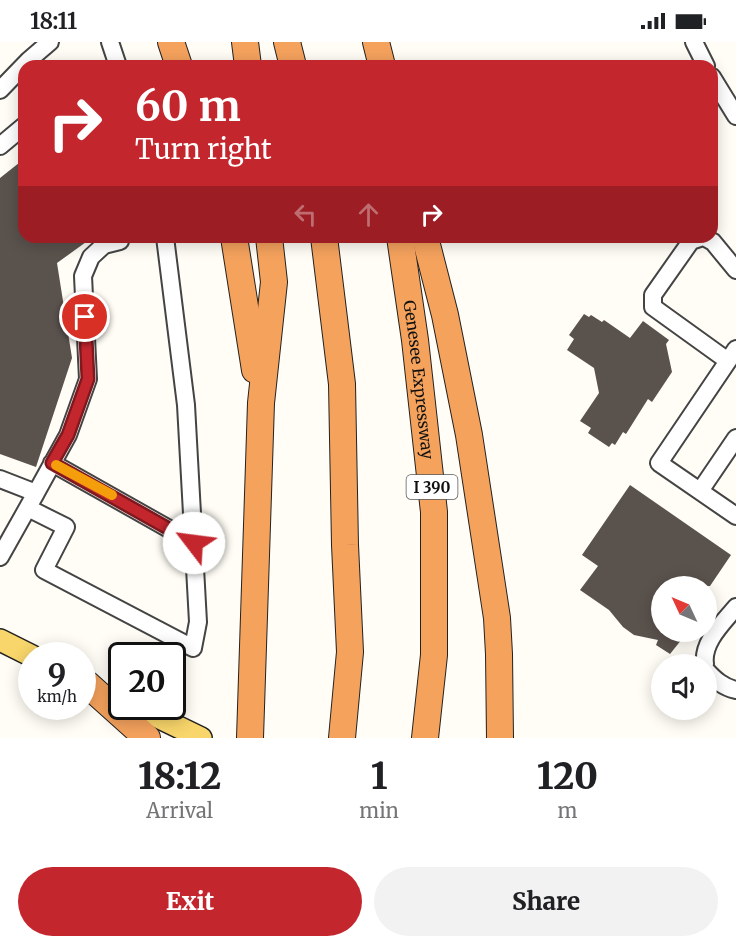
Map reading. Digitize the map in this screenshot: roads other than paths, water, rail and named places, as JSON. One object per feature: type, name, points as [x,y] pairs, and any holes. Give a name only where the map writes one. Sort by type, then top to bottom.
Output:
[{"type":"highway","points":[[171,42],[177,60]]},
{"type":"highway","points":[[245,42],[247,60]]},
{"type":"highway","points":[[287,42],[291,60]]},
{"type":"highway","points":[[371,42],[374,60]]},
{"type":"highway","points":[[376,42],[380,60]]},
{"type":"highway","points":[[235,243],[261,403]]},
{"type":"highway","points":[[250,738],[261,403],[274,282],[270,243]]},
{"type":"highway","points":[[325,243],[342,384],[345,545],[350,652],[342,738]]},
{"type":"highway","name":"Genesee Expressway","points":[[401,243],[415,340],[434,513],[434,655],[425,738]]},
{"type":"highway","points":[[427,243],[445,315],[469,435],[495,607],[499,654],[500,738]]},
{"type":"highway","points":[[96,693],[147,738]]},
{"type":"main road","points":[[0,640],[18,649]]},
{"type":"main road","points":[[164,720],[201,738]]},
{"type":"street","points":[[29,60],[50,42]]},
{"type":"street","points":[[110,42],[116,60]]},
{"type":"street","points":[[694,42],[703,60]]},
{"type":"street","points":[[0,90],[18,71]]},
{"type":"street","points":[[718,87],[736,116]]},
{"type":"street","points":[[3,138],[18,129]]},
{"type":"street","points":[[0,557],[68,435],[88,379],[83,276],[91,257],[104,245],[112,243]]},
{"type":"street","points":[[0,479],[66,527],[44,570],[193,648],[198,622],[186,405],[166,243]]},
{"type":"street","points":[[690,243],[653,296],[653,307],[732,356],[659,463],[736,516]]},
{"type":"street","points":[[714,243],[736,270]]},
{"type":"street","points":[[700,491],[736,438]]},
{"type":"street","points":[[52,463],[194,543]]},
{"type":"street","points":[[705,654],[712,636],[736,607]]},
{"type":"street","points":[[717,680],[727,688],[736,690]]}]
